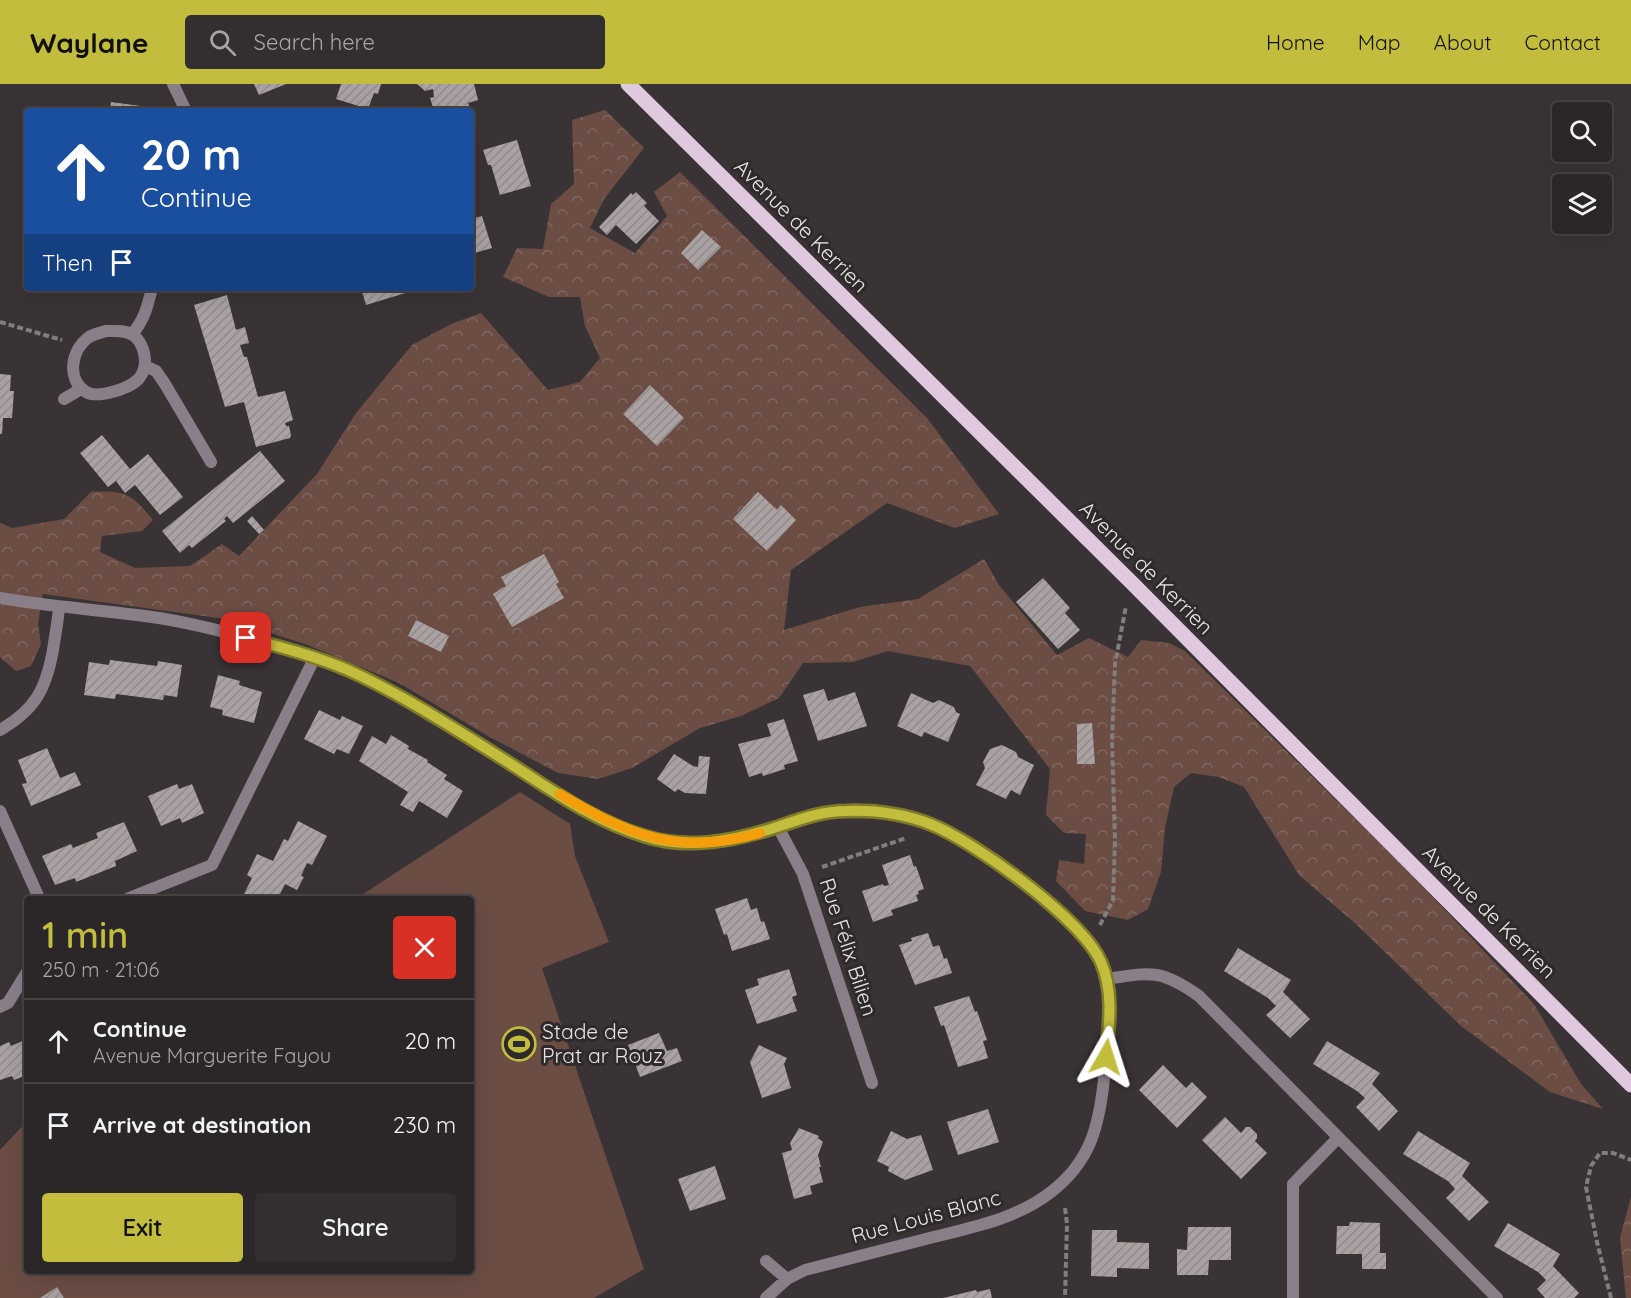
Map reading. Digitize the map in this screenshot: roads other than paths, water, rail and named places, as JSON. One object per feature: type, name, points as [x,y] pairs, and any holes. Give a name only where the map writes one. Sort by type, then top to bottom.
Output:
[{"type":"main road","name":"Avenue de Kerrien","points":[[628,84],[1132,583],[1631,1085]]},
{"type":"street","points":[[173,84],[185,108]]},
{"type":"street","points":[[132,334],[140,325],[146,312],[151,291]]},
{"type":"street","points":[[106,331],[132,334],[141,345],[145,366],[140,377],[131,385],[104,394],[90,394],[81,388],[73,369],[74,357],[80,345],[90,336],[106,331]]},
{"type":"street","points":[[145,366],[156,371],[165,384],[211,462]]},
{"type":"street","points":[[64,399],[81,388]]},
{"type":"street","points":[[0,598],[195,624],[315,657],[387,689],[586,811],[644,837],[670,842],[718,842],[742,838],[810,816],[843,811],[865,810],[889,813],[930,824],[978,851],[1052,905],[1091,944],[1102,963],[1107,979],[1154,973],[1167,976],[1198,996],[1497,1298]]},
{"type":"street","points":[[0,730],[33,705],[45,684],[50,669],[58,607]]},
{"type":"street","points":[[134,896],[212,865],[315,657]]},
{"type":"street","points":[[0,811],[38,896]]},
{"type":"street","name":"Rue Félix Bilien","points":[[778,827],[803,874],[872,1083]]},
{"type":"street","points":[[0,1007],[8,1003],[24,977]]},
{"type":"street","name":"Rue Louis Blanc","points":[[766,1298],[787,1279],[805,1270],[996,1221],[1028,1208],[1062,1183],[1074,1171],[1085,1154],[1097,1129],[1101,1111],[1109,1023],[1107,979]]},
{"type":"street","points":[[1293,1298],[1293,1184],[1338,1137]]},
{"type":"street","points":[[766,1261],[787,1279]]},
{"type":"place","name":"Stade de Prat ar Rouz","points":[[519,1044]]}]
